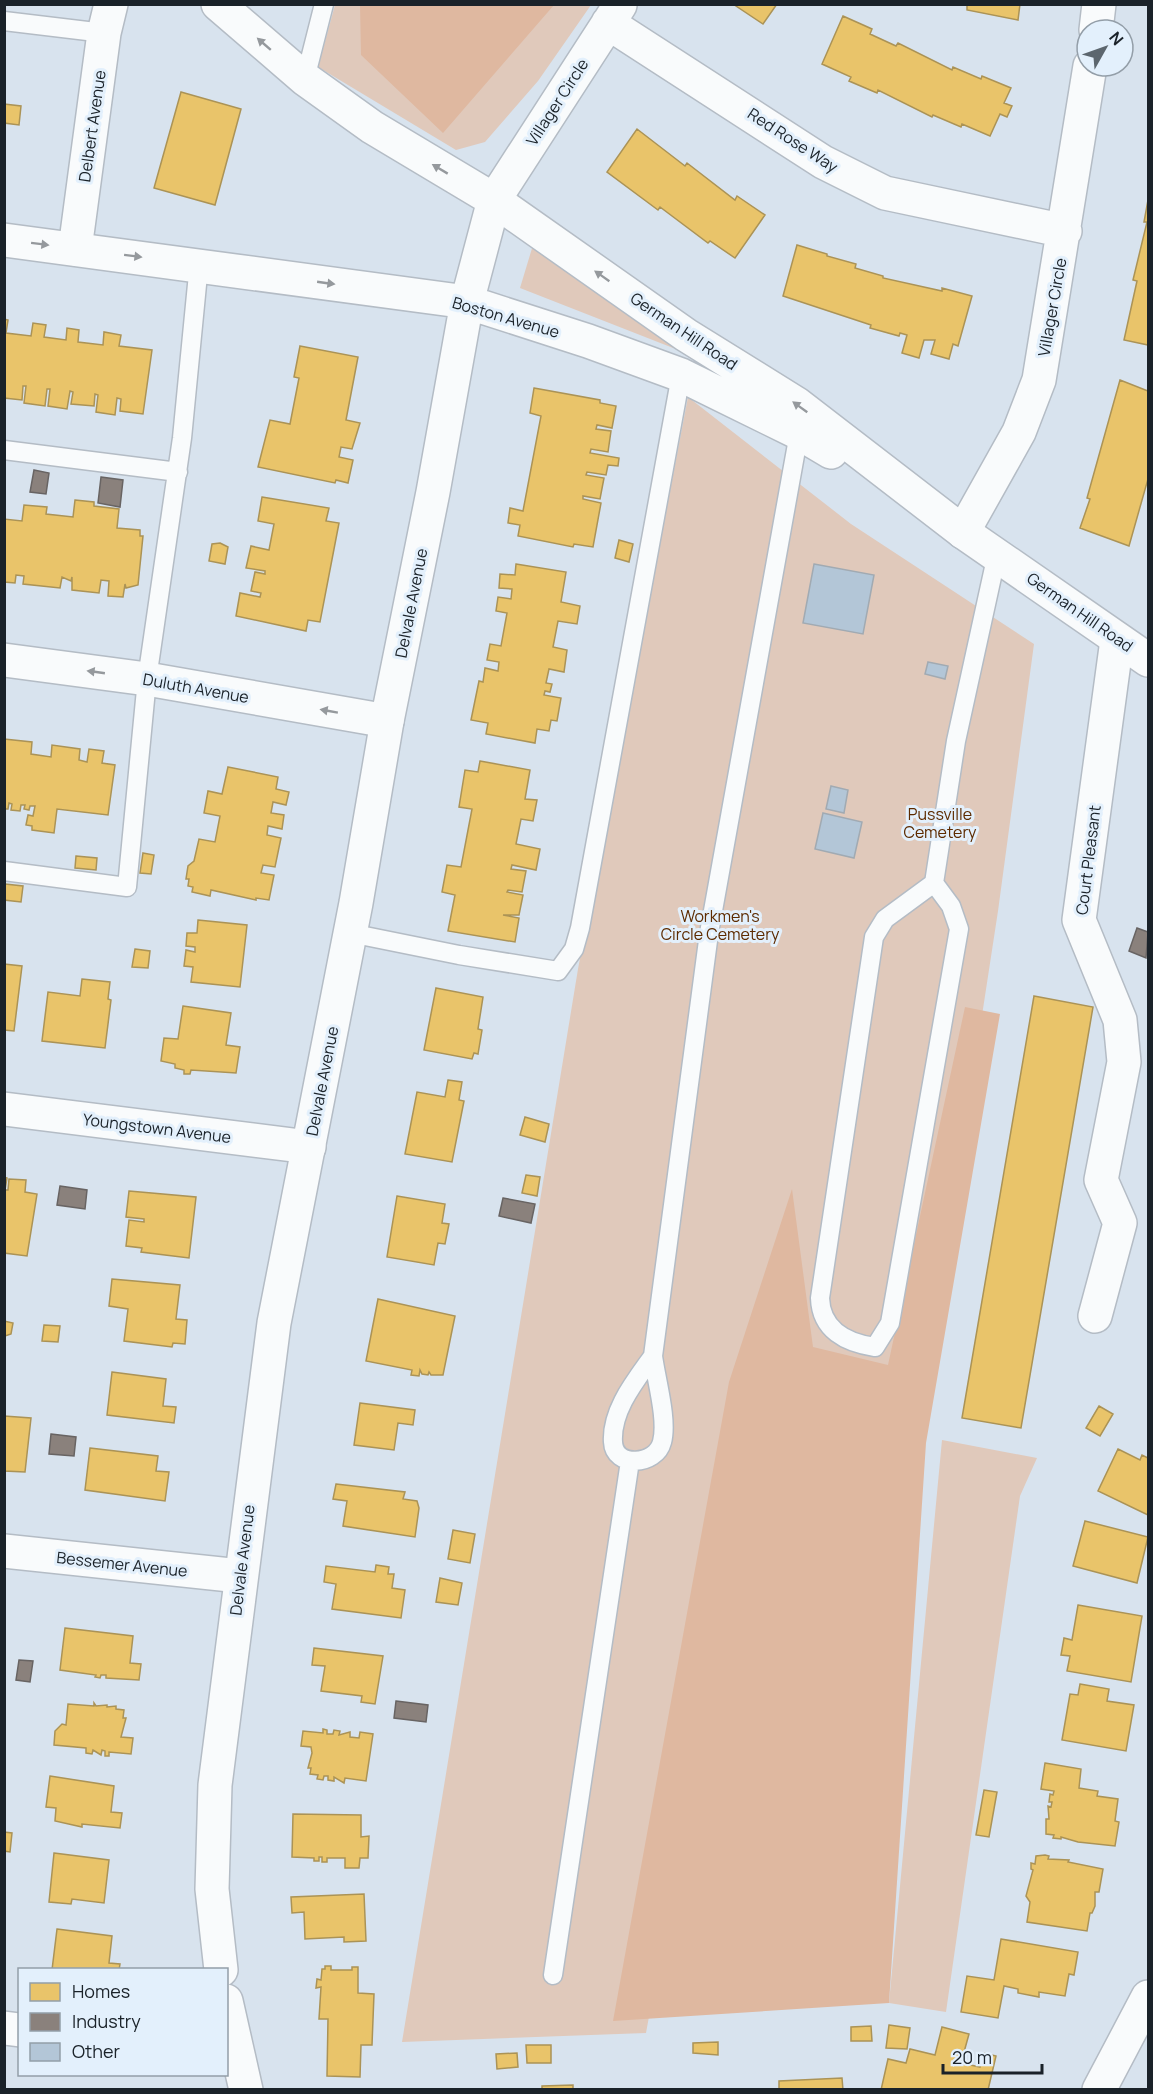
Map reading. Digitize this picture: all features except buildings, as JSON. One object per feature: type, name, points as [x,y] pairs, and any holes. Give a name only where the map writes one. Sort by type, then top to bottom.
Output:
[{"type":"street","name":"German Hill Road","points":[[218,4],[305,79],[372,127],[494,200],[686,335],[797,404],[963,532],[1149,660]]},
{"type":"street","name":"Villager Circle","points":[[494,200],[614,14]]},
{"type":"street","name":"Red Rose Way","points":[[614,14],[824,162],[885,193],[1065,231]]},
{"type":"street","name":"Delbert Avenue","points":[[75,249],[108,19]]},
{"type":"street","name":"Villager Circle","points":[[963,532],[1019,432],[1040,380],[1088,78]]},
{"type":"street","name":"Delvale Avenue","points":[[221,1968],[215,1936],[212,1844],[215,1785],[274,1323],[350,933],[387,721],[433,492],[467,302],[494,200]]},
{"type":"street","name":"Boston Avenue","points":[[4,240],[199,264],[467,302],[588,341],[681,375],[799,433],[963,532]]},
{"type":"street","name":"Court Pleasant","points":[[1095,1316],[1120,1223],[1101,1180],[1124,1062],[1120,1020],[1079,920],[1117,640]]},
{"type":"street","name":"Duluth Avenue","points":[[4,660],[147,679],[387,721]]},
{"type":"street","name":"Youngstown Avenue","points":[[4,1109],[309,1147]]},
{"type":"street","name":"Bessemer Avenue","points":[[4,1551],[240,1576]]},
{"type":"street","points":[[1098,2090],[1149,1997]]},
{"type":"street","points":[[228,2020],[232,2058],[246,2090]]},
{"type":"lane","points":[[305,79],[324,4]]},
{"type":"lane","points":[[4,21],[108,19]]},
{"type":"lane","points":[[4,871],[127,887],[147,679],[178,472],[199,264]]},
{"type":"lane","points":[[350,933],[459,955],[558,971],[574,950],[580,928],[681,375]]},
{"type":"lane","points":[[653,1356],[624,1397],[613,1430],[612,1444],[619,1455],[630,1461],[644,1461],[656,1454],[662,1442],[662,1418],[653,1356],[709,933],[799,433]]},
{"type":"lane","points":[[4,450],[178,472]]},
{"type":"lane","points":[[934,883],[951,906],[959,929],[890,1323],[875,1347],[854,1344],[832,1329],[820,1313],[820,1298],[874,937],[885,919],[934,883],[956,741],[997,554]]},
{"type":"lane","points":[[554,1975],[630,1461]]},
{"type":"green space","points":[[335,5],[591,5],[538,81],[485,142],[456,150],[318,67]]},
{"type":"green space","points":[[533,245],[691,355],[520,288]]},
{"type":"green space","name":"Workmen's Circle Cemetery","points":[[688,397],[851,524],[1034,644],[998,911],[921,1414],[743,1501],[646,2033],[402,2042],[578,969]]},
{"type":"green space","points":[[942,1440],[1037,1458],[1020,1496],[946,2012],[889,2003]]},
{"type":"shaded area","points":[[360,4],[554,5],[443,133],[361,55]]},
{"type":"shaded area","points":[[965,1007],[1000,1014],[926,1443],[889,2003],[613,2021],[729,1382],[792,1189],[813,1347],[888,1365]]},
{"type":"park label","name":"Pussville Cemetery","points":[[940,823]]}]
